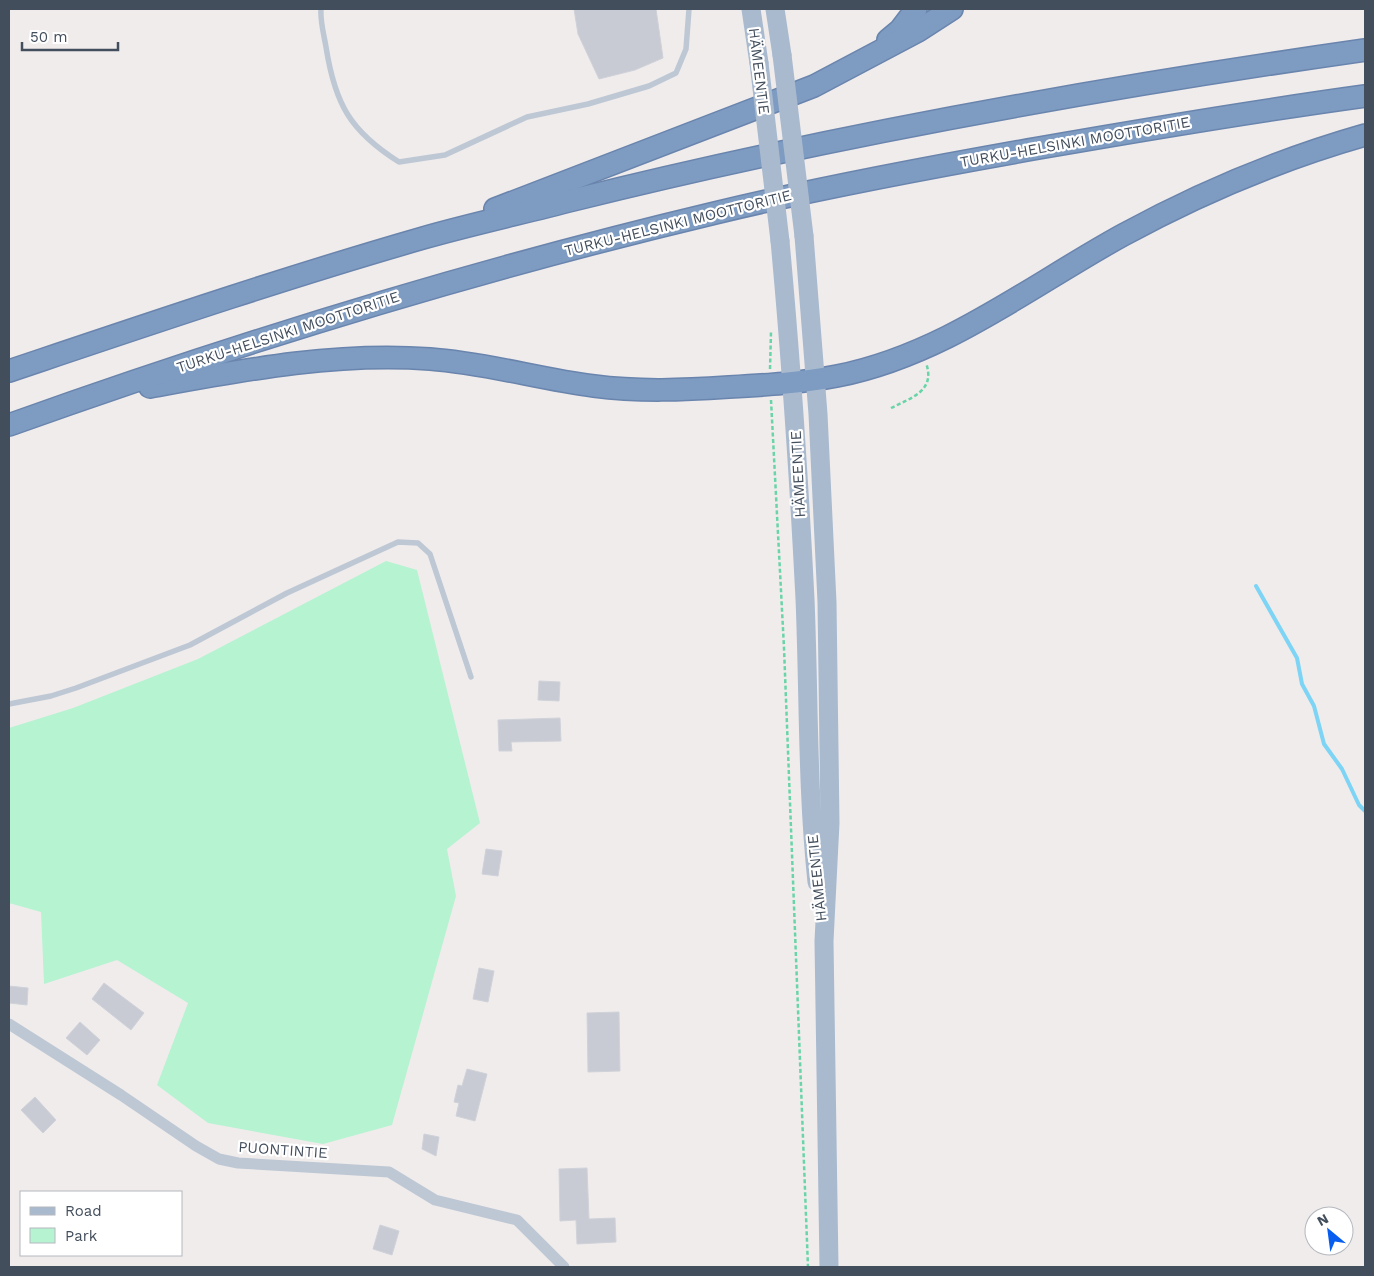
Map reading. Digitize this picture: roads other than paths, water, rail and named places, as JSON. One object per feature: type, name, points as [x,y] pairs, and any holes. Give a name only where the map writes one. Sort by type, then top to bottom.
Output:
[{"type":"highway","points":[[425,237],[566,180],[841,74],[867,57],[900,30],[916,9]]},
{"type":"highway","points":[[867,57],[918,31],[952,9]]},
{"type":"highway","points":[[9,371],[281,281],[425,237],[694,170],[978,111],[1182,76],[1365,50]]},
{"type":"highway","name":"TURKU-HELSINKI MOOTTORITIE","points":[[10,421],[74,402],[218,353],[380,302],[565,250],[717,212],[894,174],[1193,122],[1365,96]]},
{"type":"highway","points":[[74,402],[276,365],[350,357],[429,359],[472,364],[619,389],[683,390],[792,384],[816,380],[883,363],[936,343],[971,326],[1121,236],[1187,202],[1290,158],[1365,135]]},
{"type":"main road","name":"HÄMEENTIE","points":[[751,9],[780,241],[792,384],[805,600],[811,821],[824,941]]},
{"type":"main road","name":"HÄMEENTIE","points":[[776,9],[804,236],[816,380],[827,660],[830,823],[824,941],[829,1267]]},
{"type":"street","name":"PUONTINTIE","points":[[9,1024],[121,1095],[196,1146],[219,1158],[238,1163],[389,1172],[436,1200],[517,1220],[564,1267]]},
{"type":"lane","points":[[321,9],[330,77],[349,118],[373,145],[399,162],[445,155],[527,117],[588,104],[650,86],[676,73],[686,49],[689,9]]},
{"type":"lane","points":[[9,704],[51,696],[190,646],[286,593],[398,542],[418,543],[430,554],[472,677]]},
{"type":"waterway","points":[[1256,586],[1297,658],[1302,684],[1314,706],[1324,744],[1342,769],[1359,805],[1365,811]]}]
